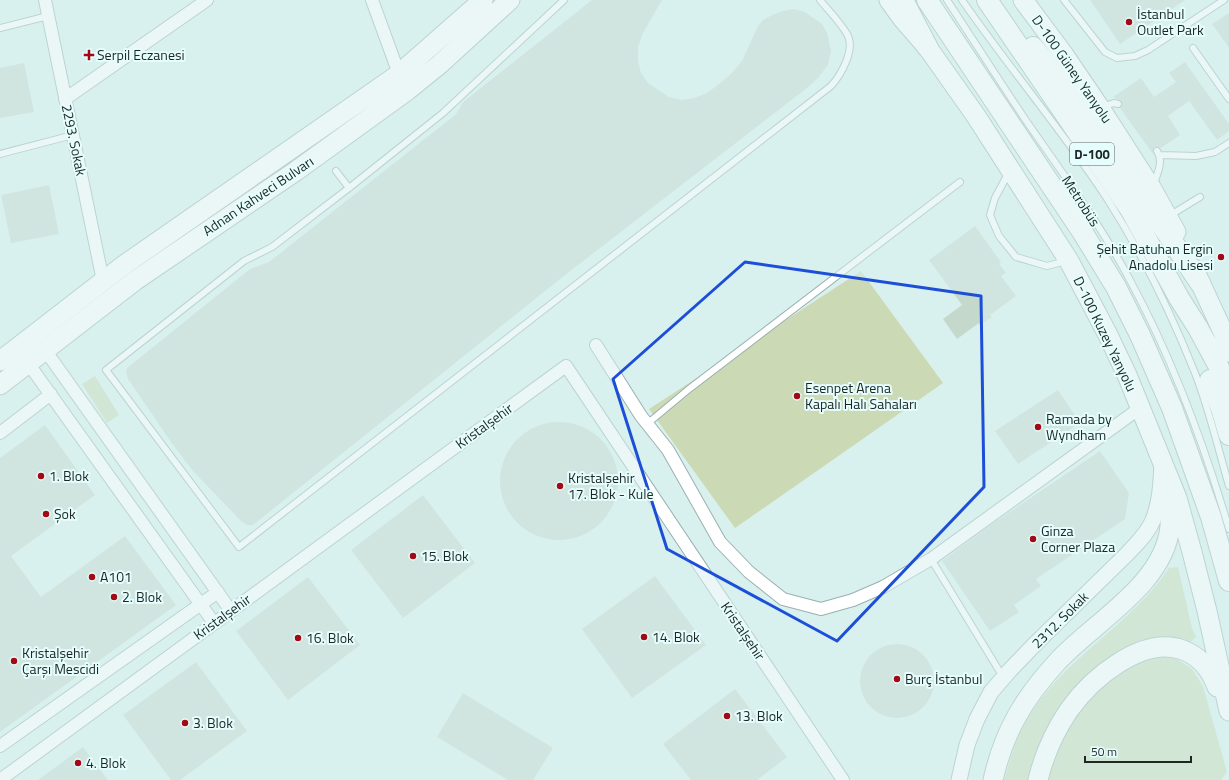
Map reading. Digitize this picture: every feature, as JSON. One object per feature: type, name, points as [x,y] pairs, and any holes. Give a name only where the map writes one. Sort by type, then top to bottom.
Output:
[{"type":"highway","points":[[903,0],[928,48]]},
{"type":"highway","points":[[927,0],[1083,233],[1116,288],[1140,335],[1174,416],[1211,517],[1229,581]]},
{"type":"highway","points":[[992,8],[1024,36],[1046,62],[1145,200],[1200,283]]},
{"type":"highway","name":"D-100","points":[[992,8],[1130,209],[1179,298],[1221,408],[1229,435]]},
{"type":"highway","points":[[1179,298],[1198,328],[1218,365],[1229,394]]},
{"type":"main road","name":"Adnan Kahveci Bulvarı","points":[[0,385],[163,261],[296,170],[404,82],[483,0]]},
{"type":"main road","name":"Adnan Kahveci Bulvarı","points":[[0,361],[103,281],[404,82],[440,64],[510,0]]},
{"type":"main road","name":"D-100 Kuzey Yanyolu","points":[[889,0],[902,18],[928,48],[976,116],[1069,261],[1108,335],[1127,375],[1177,498],[1207,611],[1229,711]]},
{"type":"main road","name":"D-100 Güney Yanyolu","points":[[1023,0],[1064,55],[1152,189],[1168,217],[1226,337],[1229,352]]},
{"type":"main road","points":[[103,281],[114,297]]},
{"type":"main road","points":[[993,780],[1007,734],[1022,706],[1036,687],[1059,660],[1137,590],[1158,563],[1166,544],[1170,525],[1162,464]]},
{"type":"main road","points":[[1038,780],[1050,742],[1069,710],[1096,680],[1112,667],[1137,653],[1159,647],[1174,647],[1191,653],[1204,663],[1213,676],[1229,719]]},
{"type":"street","name":"2293. Sokak","points":[[45,0],[103,281]]},
{"type":"street","points":[[65,98],[207,0]]},
{"type":"street","points":[[372,0],[404,82]]},
{"type":"street","points":[[596,345],[641,416],[668,450],[720,542],[749,572],[783,599],[821,609],[853,600],[883,587],[931,559],[1140,408]]},
{"type":"street","points":[[45,350],[231,611]]},
{"type":"street","points":[[28,363],[214,624]]},
{"type":"street","name":"Kristalşehir","points":[[0,780],[566,366],[843,780]]},
{"type":"street","points":[[0,433],[53,397],[72,388]]},
{"type":"street","points":[[104,469],[120,456]]},
{"type":"street","name":"2312. Sokak","points":[[959,780],[967,745],[977,719],[991,692],[1036,643],[1128,553],[1153,521],[1160,494],[1162,464]]},
{"type":"street","points":[[150,533],[166,521]]},
{"type":"street","points":[[0,746],[218,592]]},
{"type":"lane","points":[[564,0],[443,113],[272,247],[244,261],[106,370],[239,547],[831,86],[844,70],[849,44],[848,36],[820,0]]},
{"type":"lane","name":"Metrobüs","points":[[947,0],[1027,122],[1089,212],[1131,281],[1178,382],[1200,440],[1229,529]]},
{"type":"lane","name":"Metrobüs","points":[[962,0],[1079,158],[1133,243],[1170,312],[1196,374],[1229,486]]},
{"type":"lane","points":[[1064,0],[1105,52],[1117,58],[1135,56],[1148,50],[1224,0]]},
{"type":"lane","points":[[0,28],[48,16]]},
{"type":"lane","points":[[1193,48],[1229,100]]},
{"type":"lane","points":[[1100,108],[1118,104]]},
{"type":"lane","points":[[0,154],[73,135]]},
{"type":"lane","points":[[1152,189],[1159,169],[1159,153],[1196,156],[1215,152],[1229,143]]},
{"type":"lane","points":[[1010,169],[995,198],[990,215],[999,236],[1016,257],[1047,266],[1069,261]]},
{"type":"lane","points":[[336,171],[349,188]]},
{"type":"lane","points":[[648,424],[689,389],[960,182]]},
{"type":"lane","points":[[1168,217],[1200,197]]},
{"type":"lane","points":[[931,559],[1004,677]]},
{"type":"highlighted area","points":[[745,262],[981,296],[984,487],[837,641],[667,549],[613,379]]},
{"type":"green space","name":"Esenpet Arena Kapalı Halı Sahaları","points":[[861,271],[943,383],[735,528],[649,409]]},
{"type":"green space","points":[[95,376],[119,415],[107,423],[82,384]]},
{"type":"green space","points":[[1178,567],[1192,628],[1196,637],[1190,642],[1164,639],[1067,699],[1049,724],[1037,752],[1029,780],[1004,780],[1012,753],[1023,726],[1048,690],[1083,655],[1138,605],[1169,568]]},
{"type":"green space","points":[[1159,657],[1175,658],[1192,669],[1203,686],[1227,772],[1221,780],[1047,780],[1057,749],[1073,720],[1083,707],[1094,695],[1129,668],[1141,662]]},
{"type":"building","points":[[592,0],[662,0],[643,33],[638,47],[638,61],[641,73],[648,83],[669,97],[682,100],[694,98],[707,93],[719,84],[731,74],[742,61],[758,26],[763,20],[783,11],[794,9],[805,12],[822,24],[827,33],[831,51],[828,65],[818,78],[807,88],[560,279],[253,525],[247,525],[242,522],[192,470],[171,442],[128,379],[126,373],[127,368],[250,269],[269,262],[450,119],[456,114],[463,102]]},
{"type":"building","name":"İstanbul Outlet Park","points":[[1090,0],[1185,0],[1120,44]]},
{"type":"building","points":[[1229,13],[1229,48],[1212,24]]},
{"type":"building","points":[[1185,62],[1229,124],[1229,131],[1217,140],[1189,101],[1168,116],[1180,135],[1161,148],[1155,147],[1153,154],[1120,108],[1122,105],[1121,101],[1113,97],[1141,78],[1154,97],[1176,82],[1169,73]]},
{"type":"building","points":[[24,63],[34,112],[0,118],[0,68]]},
{"type":"building","points":[[49,185],[59,234],[11,243],[1,195]]},
{"type":"building","points":[[975,226],[1001,262],[999,264],[1006,273],[1001,276],[1016,296],[990,315],[992,317],[980,325],[979,323],[957,339],[943,319],[962,305],[929,260]]},
{"type":"building","name":"Ramada by Wyndham","points":[[1058,390],[1080,423],[1018,464],[995,431]]},
{"type":"building","name":"Kristalşehir 17. Blok - Kule","points":[[559,422],[581,427],[592,432],[608,448],[613,459],[618,481],[613,503],[608,514],[592,530],[581,535],[559,540],[537,535],[526,530],[510,514],[505,503],[500,481],[505,459],[510,448],[526,432],[537,427]]},
{"type":"building","points":[[45,425],[95,495],[11,556],[41,597],[125,536],[176,605],[0,732],[0,458]]},
{"type":"building","name":"Ginza Corner Plaza","points":[[1100,451],[1129,493],[1125,519],[1036,579],[1041,586],[1014,605],[1019,612],[990,631],[942,561],[992,524]]},
{"type":"building","name":"15. Blok","points":[[423,495],[475,563],[403,618],[351,550]]},
{"type":"building","name":"14. Blok","points":[[655,576],[706,645],[632,698],[582,629]]},
{"type":"building","name":"16. Blok","points":[[308,577],[360,645],[288,700],[236,631]]},
{"type":"building","name":"Burç İstanbul","points":[[897,644],[918,650],[928,660],[934,681],[928,702],[918,712],[897,718],[876,712],[866,702],[860,681],[866,660],[876,650]]},
{"type":"building","name":"3. Blok","points":[[196,662],[247,731],[180,780],[171,780],[123,715]]},
{"type":"building","name":"13. Blok","points":[[735,689],[787,757],[757,780],[691,780],[663,744]]},
{"type":"building","points":[[463,693],[553,748],[533,780],[508,780],[437,737]]},
{"type":"building","name":"4. Blok","points":[[83,747],[108,780],[38,780]]},
{"type":"place","name":"İstanbul Outlet Park","points":[[1129,22]]},
{"type":"place","name":"Serpil Eczanesi","points":[[89,55]]},
{"type":"place","name":"Şehit Batuhan Ergin Anadolu Lisesi","points":[[1221,257]]},
{"type":"place","name":"Esenpet Arena Kapalı Halı Sahaları","points":[[797,396]]},
{"type":"place","name":"Ramada by Wyndham","points":[[1038,427]]},
{"type":"place","name":"1. Blok","points":[[41,476]]},
{"type":"place","name":"Kristalşehir 17. Blok - Kule","points":[[560,486]]},
{"type":"place","name":"Şok","points":[[46,514]]},
{"type":"place","name":"Ginza Corner Plaza","points":[[1033,539]]},
{"type":"place","name":"15. Blok","points":[[413,556]]},
{"type":"place","name":"A101","points":[[92,577]]},
{"type":"place","name":"2. Blok","points":[[114,597]]},
{"type":"place","name":"14. Blok","points":[[644,637]]},
{"type":"place","name":"16. Blok","points":[[298,638]]},
{"type":"place","name":"Kristalşehir Çarşı Mescidi","points":[[14,661]]},
{"type":"place","name":"Burç İstanbul","points":[[897,679]]},
{"type":"place","name":"13. Blok","points":[[727,716]]},
{"type":"place","name":"3. Blok","points":[[185,723]]},
{"type":"place","name":"4. Blok","points":[[78,763]]}]
